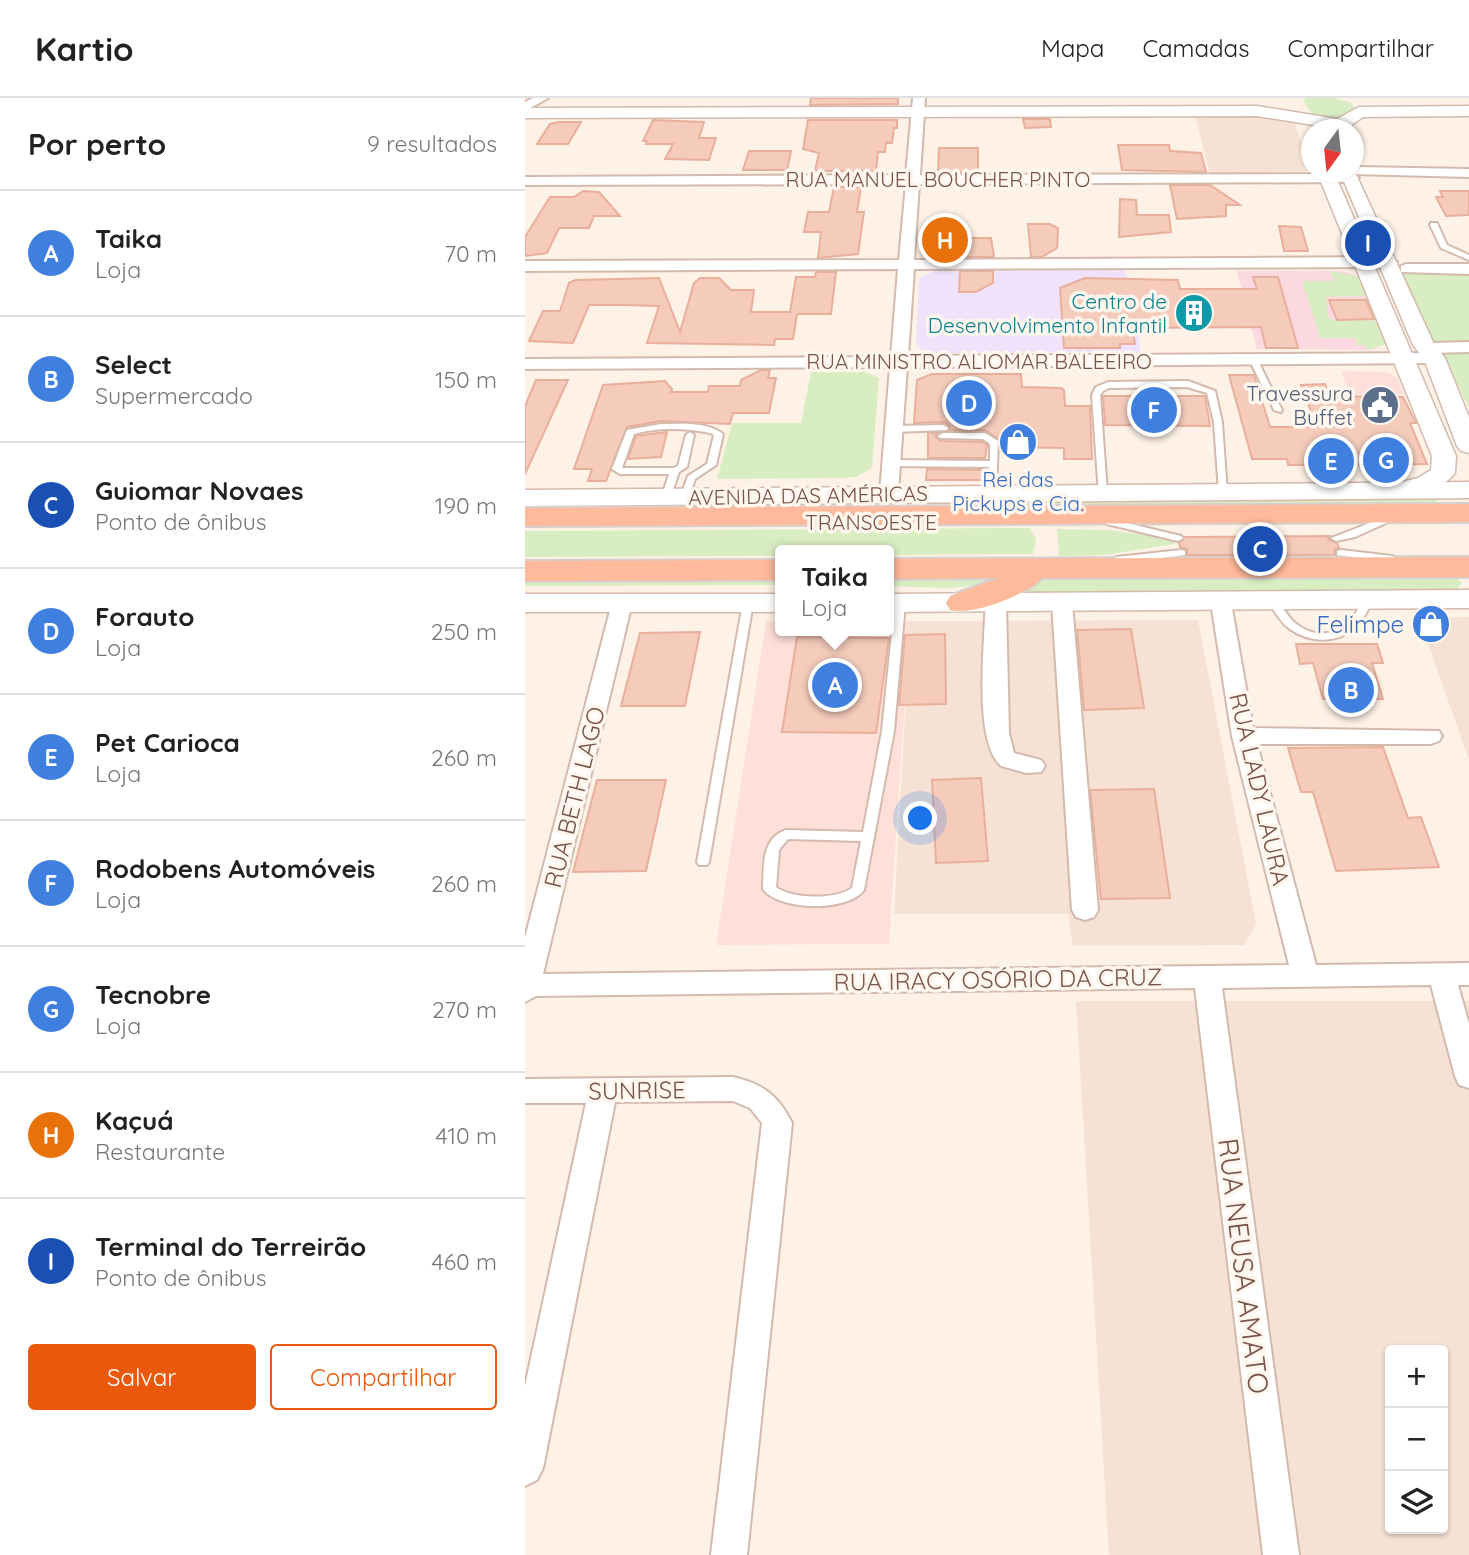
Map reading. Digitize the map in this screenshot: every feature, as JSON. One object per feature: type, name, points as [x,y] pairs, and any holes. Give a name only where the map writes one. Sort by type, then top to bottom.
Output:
[{"type":"highway","points":[[684,487],[835,494]]},
{"type":"highway","name":"AVENIDA DAS AMÉRICAS","points":[[525,517],[684,487],[1030,518],[1469,513]]},
{"type":"highway","points":[[963,603],[1009,586],[1038,565],[1048,545],[1047,537],[1030,518],[983,494]]},
{"type":"highway","points":[[894,569],[1038,565],[1469,567]]},
{"type":"highway","points":[[525,571],[775,570]]},
{"type":"main road","name":"AVENIDA DAS AMÉRICAS","points":[[525,498],[684,487]]},
{"type":"main road","name":"AVENIDA DAS AMÉRICAS","points":[[835,494],[1469,490]]},
{"type":"main road","points":[[895,603],[1274,603],[1469,599]]},
{"type":"main road","points":[[525,603],[775,603]]},
{"type":"street","points":[[1115,108],[1265,103],[1292,99],[1306,119]]},
{"type":"street","points":[[1342,119],[1355,106],[1469,103]]},
{"type":"street","points":[[889,493],[918,105]]},
{"type":"street","points":[[532,107],[721,110],[918,105],[1115,108],[1269,112],[1302,119]]},
{"type":"street","points":[[1355,106],[1469,111]]},
{"type":"street","name":"RUA MANUEL BOUCHER PINTO","points":[[1364,173],[1469,173]]},
{"type":"street","name":"RUA MANUEL BOUCHER PINTO","points":[[525,181],[1301,175]]},
{"type":"street","points":[[1329,182],[1444,456],[1445,466],[1436,480],[1395,491]]},
{"type":"street","points":[[1357,182],[1398,265],[1425,348],[1433,353],[1469,446]]},
{"type":"street","points":[[525,266],[1364,262],[1469,269]]},
{"type":"street","name":"RUA MINISTRO ALIOMAR BALEEIRO","points":[[525,364],[1405,358],[1469,347]]},
{"type":"street","name":"RUA BETH LAGO","points":[[526,987],[622,603]]},
{"type":"street","points":[[996,603],[996,730],[1000,752],[1006,759],[1033,766]]},
{"type":"street","points":[[1062,603],[1085,911]]},
{"type":"street","name":"RUA LADY LAURA","points":[[1221,603],[1243,736],[1305,974]]},
{"type":"street","points":[[1243,736],[1431,736]]},
{"type":"street","name":"RUA IRACY OSÓRIO DA CRUZ","points":[[526,987],[1305,974],[1469,974]]},
{"type":"street","points":[[1442,974],[1469,1076]]},
{"type":"street","name":"RUA NEUSA AMATO","points":[[1207,976],[1281,1555]]},
{"type":"street","name":"SUNRISE","points":[[525,1091],[733,1088],[750,1092],[770,1107],[777,1123],[729,1555]]},
{"type":"street","points":[[525,1468],[603,1091]]},
{"type":"lane","points":[[1434,225],[1444,246],[1469,258]]},
{"type":"lane","points":[[1253,359],[1278,410]]},
{"type":"lane","points":[[1102,493],[1096,395],[1099,389],[1108,385],[1188,384],[1211,391],[1218,422],[1224,492]]},
{"type":"lane","points":[[645,428],[715,430],[719,439],[711,464],[684,487],[617,468],[630,432],[645,428]]},
{"type":"lane","points":[[967,428],[995,443],[994,464],[983,494]]},
{"type":"lane","points":[[894,433],[944,432],[985,436]]},
{"type":"lane","points":[[894,433],[927,437]]},
{"type":"lane","points":[[684,487],[690,435]]},
{"type":"lane","points":[[891,463],[994,464]]},
{"type":"lane","name":"TRANSOESTE","points":[[525,524],[1030,518],[1110,522],[1469,520]]},
{"type":"lane","points":[[1336,538],[1352,535],[1383,521]]},
{"type":"lane","points":[[1110,522],[1178,538]]},
{"type":"lane","points":[[1117,560],[1181,553]]},
{"type":"lane","points":[[1341,554],[1392,559]]},
{"type":"lane","name":"TRANSOESTE","points":[[894,560],[1038,565],[1117,560],[1469,558]]},
{"type":"lane","name":"TRANSOESTE","points":[[525,561],[775,561]]},
{"type":"lane","points":[[703,862],[748,603]]},
{"type":"lane","points":[[894,621],[895,603]]},
{"type":"lane","points":[[866,837],[779,837],[773,846],[769,889],[786,900],[850,897],[857,890],[888,731],[893,636]]},
{"type":"shaded area","points":[[1195,116],[1270,117],[1294,121],[1301,142],[1301,171],[1210,174]]},
{"type":"shaded area","points":[[1125,270],[1130,282],[1141,352],[937,353],[922,350],[916,342],[919,278],[934,271]]},
{"type":"shaded area","points":[[1237,271],[1343,271],[1360,277],[1386,342],[1373,350],[1257,349]]},
{"type":"shaded area","points":[[1341,371],[1387,372],[1397,377],[1404,394],[1349,394]]},
{"type":"shaded area","points":[[1469,617],[1469,760],[1419,618]]},
{"type":"shaded area","points":[[1198,620],[1256,924],[1244,945],[1073,946],[1068,914],[894,914],[910,621]]},
{"type":"shaded area","points":[[766,621],[775,621],[775,636],[894,636],[894,621],[910,621],[889,944],[716,945]]},
{"type":"shaded area","points":[[1076,1001],[1469,1001],[1469,1555],[1109,1555]]},
{"type":"green space","points":[[1335,98],[1352,103],[1355,109],[1342,119],[1329,119],[1313,116],[1303,100]]},
{"type":"green space","points":[[1400,270],[1469,270],[1469,343],[1434,343]]},
{"type":"green space","points":[[1330,271],[1360,277],[1368,296],[1326,297],[1329,319],[1378,321],[1386,342],[1384,345],[1367,350],[1365,345],[1357,345],[1355,338],[1320,338],[1302,281],[1334,281]]},
{"type":"green space","points":[[1442,353],[1469,353],[1469,408]]},
{"type":"green space","points":[[811,372],[865,372],[879,378],[872,468],[856,477],[845,478],[717,479],[732,423],[801,423]]},
{"type":"green space","points":[[1443,496],[1429,507],[1030,510],[1013,502]]},
{"type":"green space","points":[[754,503],[725,509],[525,509],[525,506]]},
{"type":"green space","points":[[1030,528],[1036,540],[1033,554],[894,555],[894,545],[775,545],[775,556],[525,557],[525,531]]},
{"type":"green space","points":[[1057,529],[1107,530],[1173,538],[1175,544],[1104,555],[1059,556]]},
{"type":"green space","points":[[894,574],[1006,575],[963,587],[894,586]]},
{"type":"green space","points":[[775,575],[775,585],[525,586],[525,577]]},
{"type":"green space","points":[[1451,575],[1462,582],[1456,591],[1010,594],[1040,578]]},
{"type":"building","points":[[811,98],[898,98],[898,104],[810,105]]},
{"type":"building","points":[[1023,119],[1050,119],[1051,127],[1025,128]]},
{"type":"building","points":[[653,120],[704,122],[699,138],[716,138],[709,160],[665,159],[673,144],[646,144],[647,141],[643,141]]},
{"type":"building","points":[[808,120],[897,120],[897,128],[894,128],[892,143],[886,143],[885,152],[878,152],[876,171],[815,171],[819,153],[803,149]]},
{"type":"building","points":[[581,122],[568,144],[537,144],[550,124]]},
{"type":"building","points":[[1118,145],[1169,145],[1170,151],[1201,153],[1206,172],[1122,170]]},
{"type":"building","points":[[939,148],[978,148],[978,172],[938,172]]},
{"type":"building","points":[[749,151],[791,151],[787,170],[743,170]]},
{"type":"building","points":[[1170,185],[1210,185],[1240,205],[1226,205],[1226,216],[1177,219]]},
{"type":"building","points":[[834,187],[861,187],[857,212],[864,212],[858,254],[818,258],[821,232],[804,232],[808,212],[829,212]]},
{"type":"building","points":[[583,191],[599,192],[620,216],[594,216],[589,228],[559,228],[547,253],[525,256],[525,237],[550,197],[574,197]]},
{"type":"building","points":[[1440,191],[1469,191],[1469,215],[1446,216],[1436,197],[1443,197]]},
{"type":"building","points":[[1120,199],[1136,200],[1137,215],[1169,215],[1171,232],[1119,237]]},
{"type":"building","points":[[1028,224],[1050,224],[1058,228],[1057,248],[1042,257],[1031,257]]},
{"type":"building","points":[[1279,226],[1301,227],[1308,251],[1284,251]]},
{"type":"building","points":[[961,238],[991,238],[994,257],[960,257]]},
{"type":"building","points":[[960,271],[993,271],[993,283],[976,292],[959,292]]},
{"type":"building","points":[[816,272],[836,272],[831,314],[797,314],[793,339],[775,339],[774,345],[647,343],[659,306],[625,305],[589,305],[573,343],[529,341],[543,311],[560,311],[569,283],[575,280],[659,278],[680,332],[694,283],[700,278],[719,278],[731,290],[754,290],[751,312],[790,312],[796,277],[815,277]]},
{"type":"building","points":[[1253,277],[1278,277],[1298,348],[1266,348],[1261,327],[1132,328],[1135,344],[1120,344],[1120,348],[1064,348],[1060,288],[1085,278],[1178,280],[1180,289],[1257,289]]},
{"type":"building","points":[[1329,300],[1366,300],[1374,319],[1337,320]]},
{"type":"building","points":[[761,370],[770,370],[768,378],[776,378],[769,413],[733,413],[730,424],[661,421],[627,427],[606,481],[588,481],[592,469],[574,469],[603,385],[665,381],[672,389],[671,392],[708,392],[709,386],[740,386],[741,380]]},
{"type":"building","points":[[932,374],[1021,374],[1022,387],[1061,388],[1064,390],[1065,406],[1090,406],[1092,459],[1064,459],[1064,448],[1000,447],[999,439],[985,430],[950,430],[950,426],[944,422],[914,423],[917,380]]},
{"type":"building","points":[[1229,375],[1254,375],[1270,427],[1317,427],[1301,385],[1325,384],[1329,396],[1403,397],[1416,423],[1410,423],[1427,464],[1288,465],[1287,459],[1252,459]]},
{"type":"building","points":[[536,380],[568,380],[525,474],[525,406]]},
{"type":"building","points":[[1103,396],[1205,396],[1210,426],[1105,425]]},
{"type":"building","points":[[667,432],[661,457],[628,459],[636,436]]},
{"type":"building","points":[[928,433],[938,433],[935,436],[940,441],[982,442],[987,445],[985,458],[928,458]]},
{"type":"building","points":[[927,469],[985,470],[985,480],[926,480]]},
{"type":"building","points":[[1330,536],[1328,539],[1337,543],[1339,548],[1335,549],[1334,555],[1187,555],[1187,549],[1180,547],[1179,543],[1185,537]]},
{"type":"building","points":[[1131,629],[1144,708],[1084,710],[1077,630]]},
{"type":"building","points":[[700,632],[685,706],[621,706],[640,633]]},
{"type":"building","points":[[945,634],[946,704],[899,705],[905,635]]},
{"type":"building","points":[[797,637],[889,638],[876,733],[782,732]]},
{"type":"building","points":[[1296,644],[1377,644],[1383,663],[1372,663],[1383,699],[1323,699],[1313,663],[1300,664]]},
{"type":"building","points":[[1383,747],[1408,818],[1421,817],[1439,867],[1336,871],[1313,792],[1301,792],[1288,748]]},
{"type":"building","points":[[981,778],[988,861],[936,863],[932,780]]},
{"type":"building","points":[[597,780],[666,780],[646,871],[573,872]]},
{"type":"building","points":[[1154,789],[1170,898],[1101,899],[1090,790]]},
{"type":"place","name":"Kaçuá","points":[[945,240]]},
{"type":"place","name":"Terminal do Terreirão","points":[[1368,243]]},
{"type":"place","name":"Centro de Desenvolvimento Infantil","points":[[1194,313]]},
{"type":"place","name":"Forauto","points":[[969,403]]},
{"type":"place","name":"Travessura Buffet","points":[[1380,405]]},
{"type":"place","name":"Rodobens Automóveis","points":[[1154,410]]},
{"type":"place","name":"Rei das Pickups e Cia.","points":[[1018,442]]},
{"type":"place","name":"Tecnobre","points":[[1386,460]]},
{"type":"place","name":"Pet Carioca","points":[[1331,461]]},
{"type":"place","name":"Guiomar Novaes","points":[[1260,549]]},
{"type":"place","name":"Felimpe","points":[[1431,624]]},
{"type":"place","name":"Taika","points":[[835,685]]},
{"type":"place","name":"Select","points":[[1351,690]]}]
